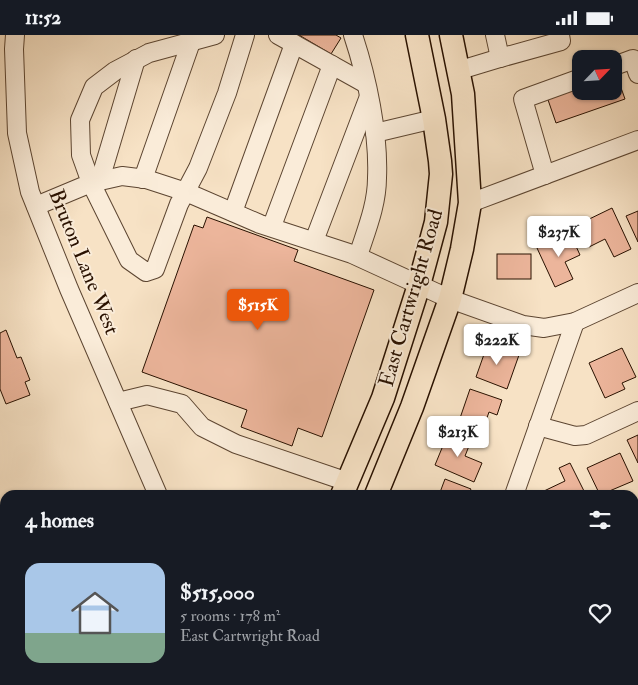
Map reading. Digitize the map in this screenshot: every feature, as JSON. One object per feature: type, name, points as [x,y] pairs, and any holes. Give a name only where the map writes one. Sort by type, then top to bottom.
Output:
[{"type":"main road","name":"East Cartwright Road","points":[[345,488],[383,398],[419,285],[436,222],[441,173],[434,119],[417,35]]},
{"type":"main road","name":"East Cartwright Road","points":[[378,490],[412,407],[450,299],[462,249],[470,203],[463,94],[450,35]]},
{"type":"street","name":"Bruton Lane West","points":[[15,35],[17,133],[30,191],[69,289],[156,490]]},
{"type":"street","points":[[215,35],[149,53],[115,71],[94,87],[80,120],[81,155],[96,182],[129,260],[146,272],[155,269],[179,204],[198,168],[226,93],[244,35]]},
{"type":"street","points":[[278,35],[332,65],[367,91]]},
{"type":"street","points":[[353,35],[362,63],[375,133],[378,179],[372,213],[358,257]]},
{"type":"street","points":[[495,35],[500,58]]},
{"type":"street","points":[[457,71],[561,41],[560,35]]},
{"type":"street","points":[[143,179],[192,42]]},
{"type":"street","points":[[233,212],[294,44]]},
{"type":"street","points":[[96,182],[136,59]]},
{"type":"street","points":[[622,63],[633,59],[638,74]]},
{"type":"street","points":[[272,226],[332,65]]},
{"type":"street","points":[[545,175],[523,99],[572,81]]},
{"type":"street","points":[[314,241],[367,91]]},
{"type":"street","points":[[375,133],[434,119]]},
{"type":"street","points":[[470,203],[638,140]]},
{"type":"street","points":[[36,206],[96,182],[122,176],[143,179],[186,192],[260,224],[272,226],[358,257],[450,299],[523,325],[544,328],[575,322],[638,293]]},
{"type":"street","points":[[516,490],[575,322]]},
{"type":"street","points":[[118,402],[148,395],[182,404],[202,427],[236,444],[345,488]]},
{"type":"street","points":[[538,426],[575,436],[586,435],[638,411]]},
{"type":"building","points":[[299,35],[336,35],[341,38],[331,54]]},
{"type":"building","points":[[572,86],[572,100],[622,100],[622,91],[625,99],[556,123],[546,94]]},
{"type":"building","points":[[612,208],[631,249],[614,257],[605,239],[589,247],[579,224]]},
{"type":"building","points":[[638,211],[638,242],[626,216]]},
{"type":"building","points":[[207,217],[298,250],[294,261],[374,290],[322,437],[298,428],[292,446],[241,427],[247,410],[142,372],[194,225],[203,228]]},
{"type":"building","points":[[570,233],[580,255],[565,262],[573,279],[555,287],[537,248]]},
{"type":"building","points":[[497,254],[531,254],[531,279],[497,279]]},
{"type":"building","points":[[6,330],[17,358],[21,357],[30,380],[25,382],[30,395],[6,404],[0,389],[0,333]]},
{"type":"building","points":[[488,343],[519,355],[507,389],[476,377]]},
{"type":"building","points":[[622,348],[636,377],[622,383],[625,389],[605,398],[589,363]]},
{"type":"building","points":[[470,389],[502,400],[497,415],[489,412],[482,432],[458,424]]},
{"type":"building","points":[[449,431],[471,441],[465,456],[482,463],[474,482],[435,465]]},
{"type":"building","points":[[638,435],[638,463],[627,440]]},
{"type":"building","points":[[620,453],[633,481],[612,490],[598,490],[587,468]]},
{"type":"building","points":[[570,463],[584,490],[546,490],[565,481],[559,468]]},
{"type":"building","points":[[445,479],[471,489],[470,490],[441,490]]}]
